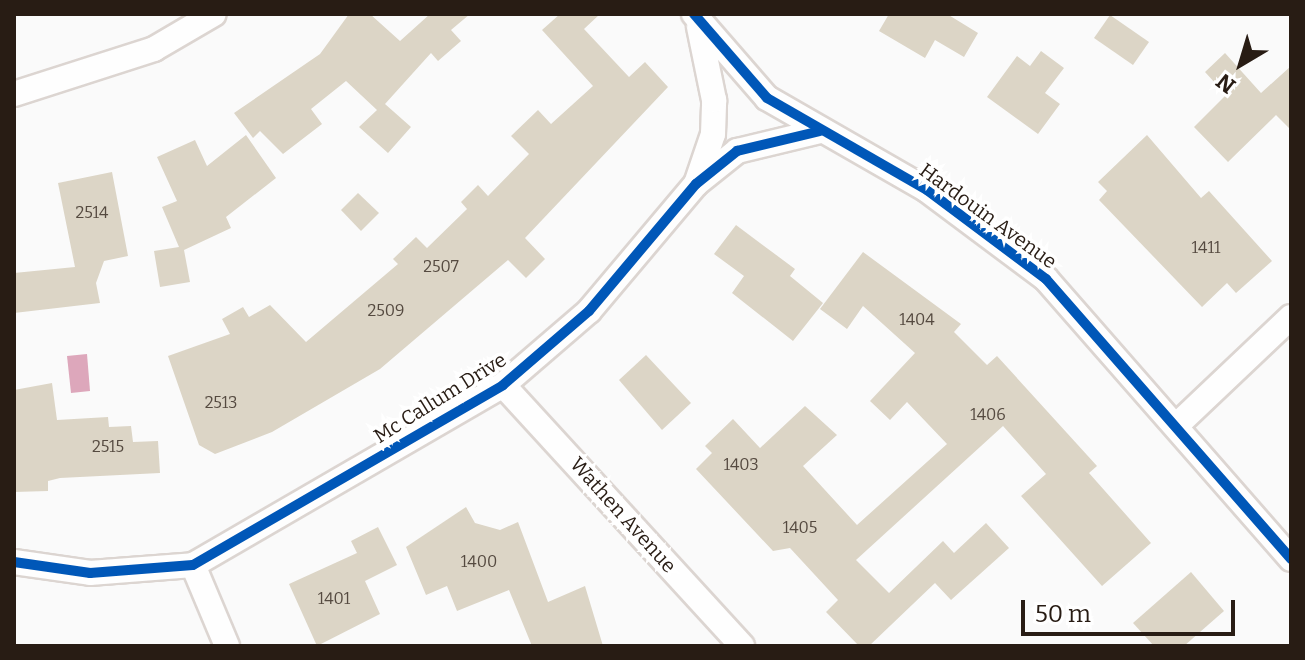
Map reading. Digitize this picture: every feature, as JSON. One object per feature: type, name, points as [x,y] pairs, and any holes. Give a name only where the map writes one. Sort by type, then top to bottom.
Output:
[{"type":"street","points":[[14,94],[154,49],[214,14]]},
{"type":"street","name":"Hardouin Avenue","points":[[696,18],[767,98],[927,190],[1046,279],[1177,425],[1291,559]]},
{"type":"street","name":"Mc Callum Drive","points":[[696,18],[714,100],[713,134],[696,184]]},
{"type":"street","name":"Mc Callum Drive","points":[[14,562],[90,573],[193,565],[503,385],[589,311],[696,184],[737,151],[820,131]]},
{"type":"street","points":[[1177,425],[1291,317]]},
{"type":"street","name":"Wathen Avenue","points":[[503,385],[742,646]]},
{"type":"street","points":[[193,565],[227,646]]},
{"type":"shaded area","points":[[87,354],[90,391],[71,393],[67,356]]},
{"type":"building","points":[[349,14],[370,14],[400,41],[430,14],[470,14],[451,30],[461,41],[438,61],[431,53],[385,104],[411,127],[388,153],[359,127],[377,110],[346,81],[311,109],[322,124],[283,154],[260,131],[253,138],[234,113],[320,54]]},
{"type":"building","points":[[560,14],[600,14],[584,29],[629,77],[645,62],[668,87],[525,238],[545,259],[526,278],[508,260],[380,369],[272,432],[215,454],[199,445],[168,356],[230,334],[222,319],[243,307],[249,317],[270,305],[306,342],[398,264],[393,259],[416,237],[427,248],[467,209],[461,202],[478,185],[488,196],[529,154],[511,136],[538,110],[551,124],[593,86],[542,30]]},
{"type":"building","points":[[889,14],[947,14],[978,33],[964,57],[935,40],[925,58],[879,31]]},
{"type":"building","points":[[1110,15],[1149,42],[1133,65],[1094,38]]},
{"type":"building","points":[[1041,51],[1064,68],[1045,93],[1060,104],[1038,134],[987,97],[1017,56],[1030,66]]},
{"type":"building","points":[[1225,53],[1261,93],[1291,66],[1291,130],[1276,115],[1228,162],[1194,127],[1226,95],[1205,72]]},
{"type":"building","points":[[246,135],[276,178],[226,217],[231,228],[184,250],[190,282],[160,287],[154,251],[179,247],[162,207],[177,201],[157,157],[195,140],[207,166]]},
{"type":"building","points":[[1147,135],[1201,198],[1209,191],[1272,261],[1236,293],[1227,283],[1202,307],[1099,200],[1107,191],[1098,182]]},
{"type":"building","points":[[112,172],[128,256],[104,261],[96,283],[100,303],[14,313],[14,273],[75,267],[58,183]]},
{"type":"building","points":[[358,193],[379,213],[361,231],[341,210]]},
{"type":"building","points":[[736,225],[795,269],[790,276],[823,303],[793,341],[732,293],[744,276],[714,254]]},
{"type":"building","points":[[863,252],[961,324],[954,332],[987,365],[997,356],[1097,466],[1089,473],[1151,543],[1102,586],[1021,496],[1046,474],[1003,426],[856,560],[889,593],[943,541],[954,553],[986,523],[1009,548],[951,600],[935,583],[869,646],[859,646],[826,612],[838,600],[790,548],[773,551],[696,469],[712,453],[705,446],[733,419],[760,448],[805,406],[837,435],[803,466],[857,525],[947,444],[907,402],[890,420],[870,401],[915,353],[863,306],[847,329],[820,309]]},
{"type":"building","points":[[646,355],[691,403],[662,430],[619,380]]},
{"type":"building","points":[[52,383],[57,420],[108,417],[109,427],[131,426],[133,442],[158,441],[160,473],[60,478],[48,481],[48,491],[14,492],[14,390]]},
{"type":"building","points":[[466,507],[475,523],[500,530],[518,522],[548,602],[585,586],[603,646],[532,646],[509,590],[457,611],[447,586],[426,595],[406,547]]},
{"type":"building","points":[[378,527],[397,565],[365,581],[380,614],[317,646],[289,584],[357,553],[351,541]]},
{"type":"building","points":[[1191,572],[1224,611],[1184,646],[1154,646],[1133,623]]},
{"type":"cycle path","points":[[694,14],[767,98],[927,190],[1046,279],[1291,559]]},
{"type":"cycle path","points":[[14,562],[90,573],[193,565],[503,385],[589,311],[696,184],[737,151],[820,131]]}]
